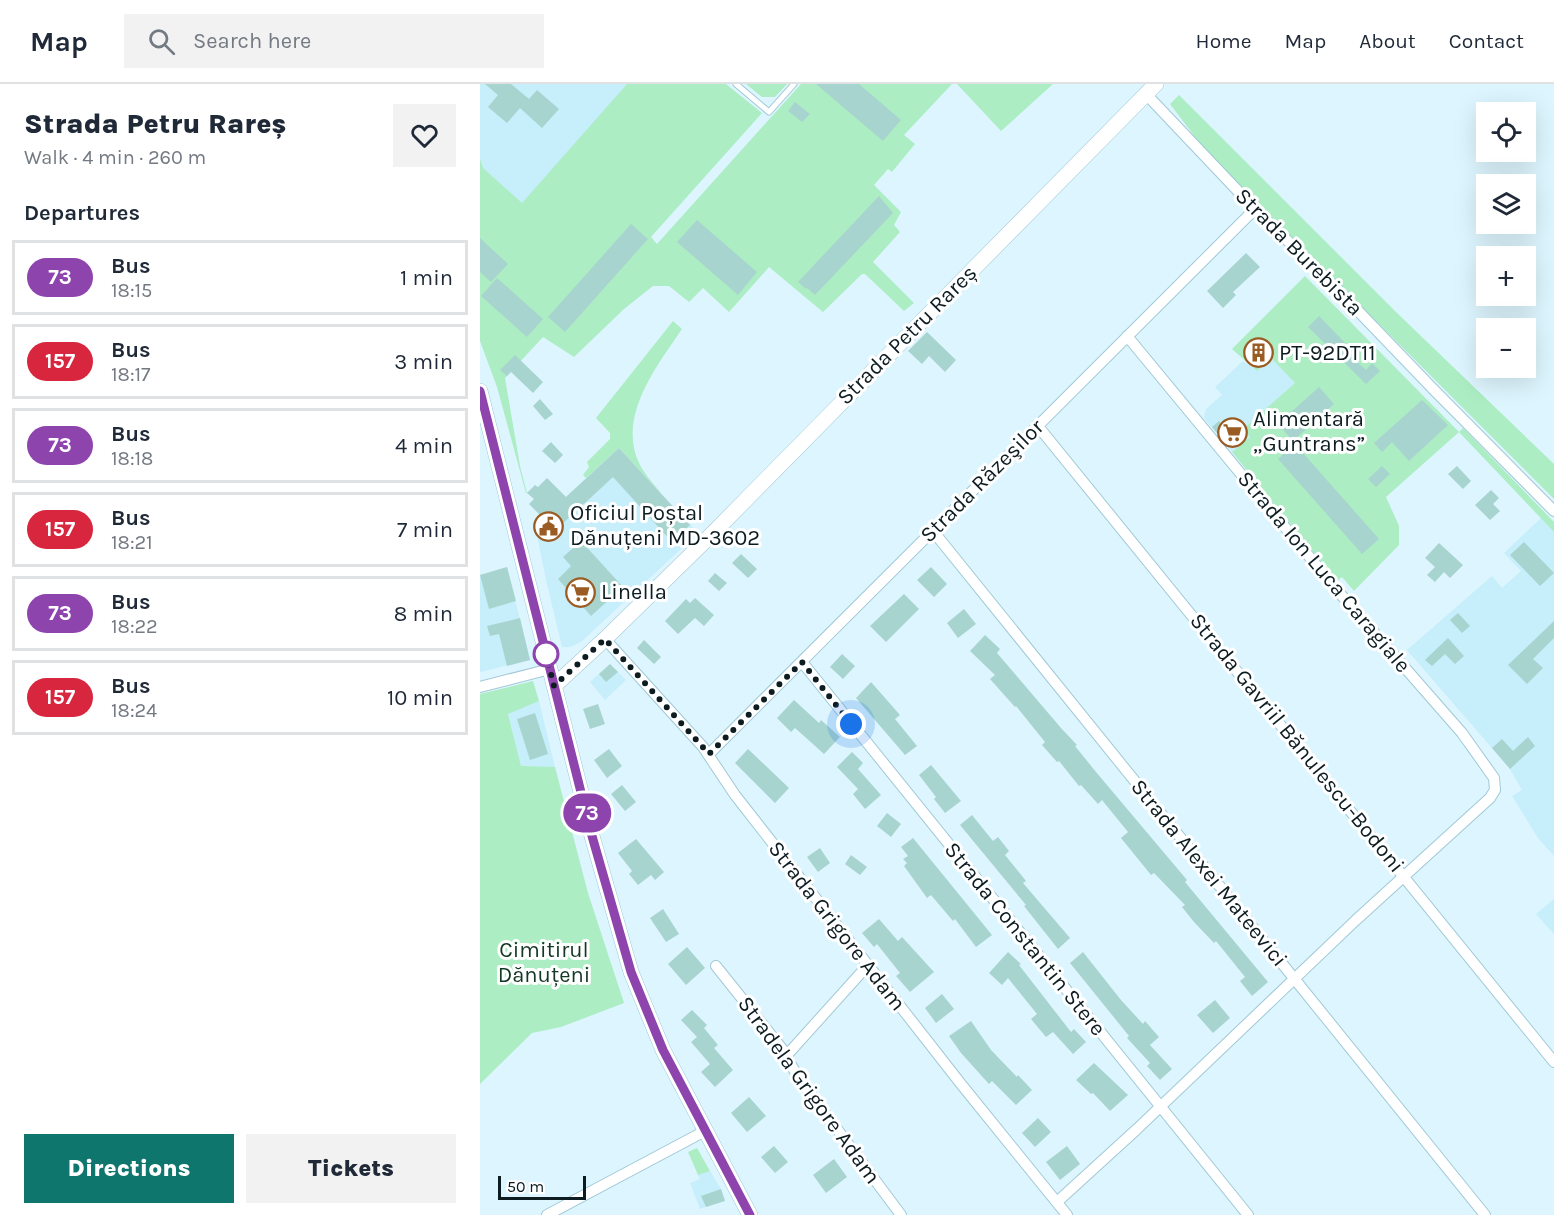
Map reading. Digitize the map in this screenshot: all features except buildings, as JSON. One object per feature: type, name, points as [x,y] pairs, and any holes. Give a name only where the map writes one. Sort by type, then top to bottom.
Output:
[{"type":"main road","name":"Strada Petru Rareș","points":[[554,686],[605,639],[1151,89]]},
{"type":"main road","points":[[480,391],[592,836],[631,972],[663,1050],[750,1215]]},
{"type":"street","name":"Strada Burebista","points":[[1151,89],[1256,209],[1554,511]]},
{"type":"street","name":"Strada Răzeşilor","points":[[709,754],[1256,209]]},
{"type":"street","name":"Strada Ion Luca Caragiale","points":[[1127,336],[1321,571],[1462,733],[1489,769],[1495,781],[1495,790],[1490,798],[1405,876]]},
{"type":"street","name":"Strada Gavriil Bănulescu-Bodoni","points":[[1037,425],[1554,1062]]},
{"type":"street","name":"Strada Alexei Mateevici","points":[[933,531],[1485,1215]]},
{"type":"street","name":"Strada Grigore Adam","points":[[605,639],[709,754],[735,795],[961,1084],[1067,1215]]},
{"type":"street","name":"Strada Constantin Stere","points":[[802,662],[1248,1215]]},
{"type":"street","points":[[480,687],[550,669]]},
{"type":"street","points":[[1057,1202],[1160,1108],[1405,876]]},
{"type":"street","points":[[787,1055],[868,965]]},
{"type":"street","name":"Stradela Grigore Adam","points":[[716,966],[787,1055],[799,1077],[901,1215]]},
{"type":"street","points":[[547,1215],[705,1131]]},
{"type":"lane","points":[[736,84],[769,112],[794,84]]},
{"type":"shaded area","points":[[480,84],[627,84],[594,124],[683,200],[522,204],[482,168]]},
{"type":"shaded area","points":[[1271,358],[1295,383],[1243,429],[1250,437],[1232,452],[1204,418],[1206,409],[1222,395],[1215,387],[1243,361],[1257,371]]},
{"type":"shaded area","points":[[619,448],[698,533],[581,642],[570,647],[562,647],[535,525]]},
{"type":"shaded area","points":[[1541,518],[1554,532],[1554,856],[1538,838],[1512,796],[1522,790],[1510,769],[1407,650],[1492,576],[1502,588],[1521,571],[1504,553]]},
{"type":"shaded area","points":[[507,567],[530,660],[480,672],[480,575]]},
{"type":"shaded area","points":[[610,664],[626,680],[605,700],[590,682]]},
{"type":"shaded area","points":[[539,701],[555,767],[521,767],[508,713]]},
{"type":"shaded area","points":[[1554,899],[1554,934],[1536,914]]},
{"type":"shaded area","points":[[710,1171],[725,1200],[700,1209],[690,1183],[700,1179],[698,1175]]},
{"type":"green space","points":[[627,84],[726,84],[762,113],[651,237],[657,244],[801,84],[952,84],[904,135],[915,144],[892,172],[888,169],[874,185],[901,212],[894,225],[900,232],[873,262],[914,303],[904,311],[865,274],[862,274],[823,312],[769,267],[729,312],[703,288],[689,302],[669,286],[653,286],[624,309],[574,357],[543,337],[505,378],[526,493],[497,387],[480,341],[480,159],[483,168],[522,203]]},
{"type":"green space","points":[[746,84],[787,84],[775,97],[762,97]]},
{"type":"green space","points":[[957,84],[1053,84],[1001,131]]},
{"type":"green space","points":[[1179,95],[1397,313],[1554,464],[1554,499],[1205,150],[1170,104]]},
{"type":"green space","points":[[1305,276],[1459,432],[1386,497],[1399,526],[1399,545],[1354,591],[1342,577],[1337,581],[1232,452],[1250,437],[1243,429],[1295,383],[1271,358],[1257,371],[1232,349]]},
{"type":"green space","points":[[673,321],[682,329],[643,392],[633,427],[634,445],[639,463],[661,493],[619,448],[586,478],[583,475],[589,467],[587,462],[610,439],[610,433],[596,418]]},
{"type":"green space","points":[[1463,428],[1554,522],[1554,532],[1459,432]]},
{"type":"green space","name":"Cimitirul Dănuțeni","points":[[533,681],[539,701],[508,714],[521,766],[555,767],[588,893],[624,1003],[561,1027],[532,1033],[480,1084],[480,694]]},
{"type":"green space","points":[[697,1148],[710,1171],[698,1175],[688,1152]]},
{"type":"bus line","name":"73","points":[[480,391],[518,534],[592,836],[631,972],[663,1050],[750,1215]]},
{"type":"place","name":"PT-92DT11","points":[[1258,353]]},
{"type":"place","name":"Alimentară „Guntrans”","points":[[1232,432]]},
{"type":"place","name":"Oficiul Poștal Dănuțeni MD-3602","points":[[549,526]]},
{"type":"place","name":"Linella","points":[[580,592]]},
{"type":"route","points":[[546,654],[554,686],[605,639],[709,754],[802,662],[851,724]]}]
